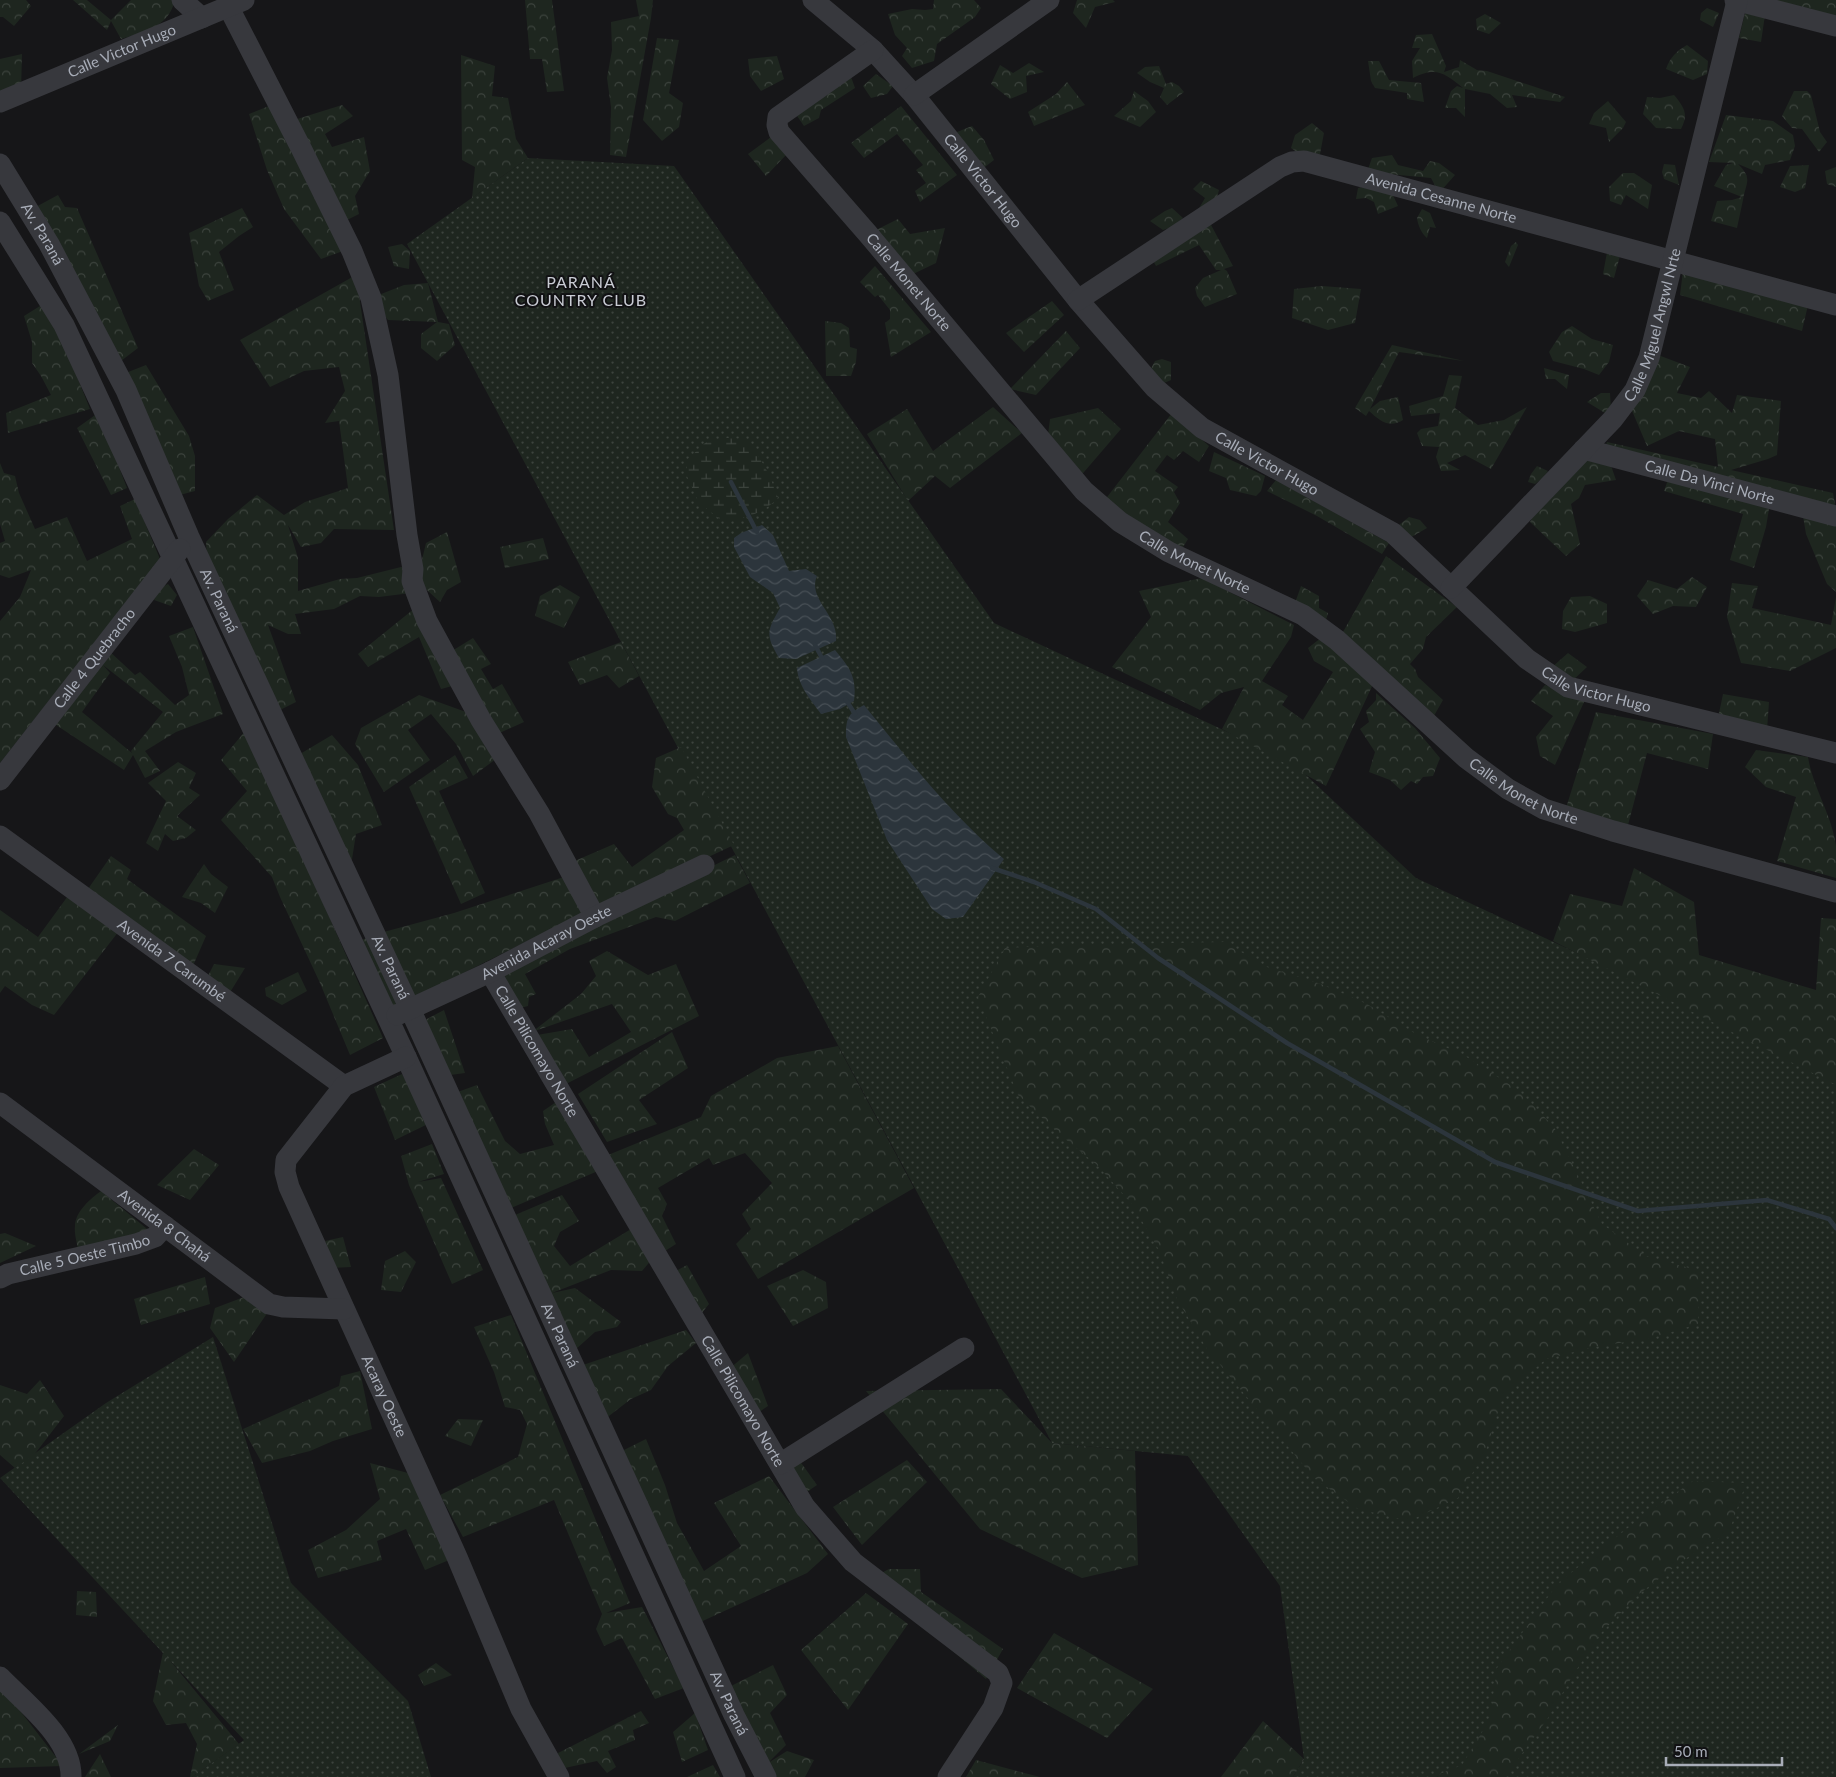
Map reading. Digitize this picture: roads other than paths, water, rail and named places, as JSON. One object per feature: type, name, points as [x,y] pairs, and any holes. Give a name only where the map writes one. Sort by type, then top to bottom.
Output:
[{"type":"street","points":[[182,0],[202,18]]},
{"type":"street","name":"Calle Victor Hugo","points":[[813,0],[873,50],[914,96],[1078,300],[1155,388],[1202,428],[1393,533],[1527,659],[1568,687],[1836,753]]},
{"type":"street","points":[[914,96],[1049,0]]},
{"type":"street","points":[[1736,0],[1836,26]]},
{"type":"street","name":"Calle Miguel Angwl Nrte","points":[[1452,588],[1613,419],[1635,390],[1649,358],[1736,0]]},
{"type":"street","points":[[236,3],[352,251],[371,298],[388,375],[407,535],[413,569],[412,580],[427,621],[481,720],[539,813],[595,917]]},
{"type":"street","name":"Calle Victor Hugo","points":[[0,102],[236,3]]},
{"type":"street","name":"Calle Monet Norte","points":[[873,50],[778,117],[779,132],[868,234],[1084,492],[1120,522],[1170,552],[1303,615],[1337,640],[1466,758],[1508,789],[1544,809],[1613,831],[1836,892]]},
{"type":"street","name":"Avenida Cesanne Norte","points":[[1078,300],[1280,167],[1292,162],[1304,161],[1836,305]]},
{"type":"street","name":"Av. Paraná","points":[[0,164],[48,244],[126,390],[189,537],[410,1009],[734,1715],[766,1777]]},
{"type":"street","name":"Av. Paraná","points":[[0,222],[64,325],[406,1057],[735,1777]]},
{"type":"street","name":"Calle Da Vinci Norte","points":[[1584,449],[1836,516]]},
{"type":"street","name":"Calle 4 Quebracho","points":[[0,780],[189,537]]},
{"type":"street","name":"Avenida 7 Carumbé","points":[[0,836],[344,1086]]},
{"type":"street","name":"Avenida Acaray Oeste","points":[[388,1019],[490,972],[595,917],[704,865]]},
{"type":"street","name":"Calle Pilicomayo Norte","points":[[490,972],[805,1507],[853,1562],[998,1673],[1002,1683],[993,1708],[948,1777]]},
{"type":"street","name":"Acaray Oeste","points":[[406,1057],[344,1086],[286,1160],[284,1166],[289,1187],[457,1557],[521,1708],[559,1777]]},
{"type":"street","name":"Avenida 8 Chahá","points":[[0,1103],[269,1304],[283,1307],[344,1309]]},
{"type":"street","name":"Calle 5 Oeste Timbo","points":[[0,1278],[8,1274],[136,1244],[154,1237],[165,1226]]},
{"type":"street","points":[[780,1464],[964,1348]]},
{"type":"street","points":[[679,1658],[702,1645]]},
{"type":"street","points":[[0,1677],[53,1731],[70,1762],[71,1777]]},
{"type":"water","points":[[762,525],[773,535],[789,571],[806,569],[817,576],[816,592],[836,632],[836,641],[796,659],[779,658],[774,650],[769,633],[772,622],[780,608],[773,593],[750,577],[734,547],[734,538],[741,533]]},
{"type":"water","points":[[835,650],[851,673],[855,693],[854,701],[840,709],[821,714],[802,687],[797,668]]},
{"type":"water","points":[[864,705],[913,766],[948,805],[984,842],[1004,859],[963,917],[946,919],[932,909],[887,840],[846,737],[847,721],[854,711]]},
{"type":"waterway","points":[[731,482],[757,532]]},
{"type":"waterway","points":[[815,645],[823,660]]},
{"type":"waterway","points":[[846,700],[855,714]]},
{"type":"waterway","points":[[992,868],[1034,882],[1096,909],[1158,958],[1287,1043],[1495,1162],[1638,1211],[1767,1200],[1829,1219],[1836,1228]]},
{"type":"district","name":"PARANÁ COUNTRY CLUB","points":[[581,291]]}]
